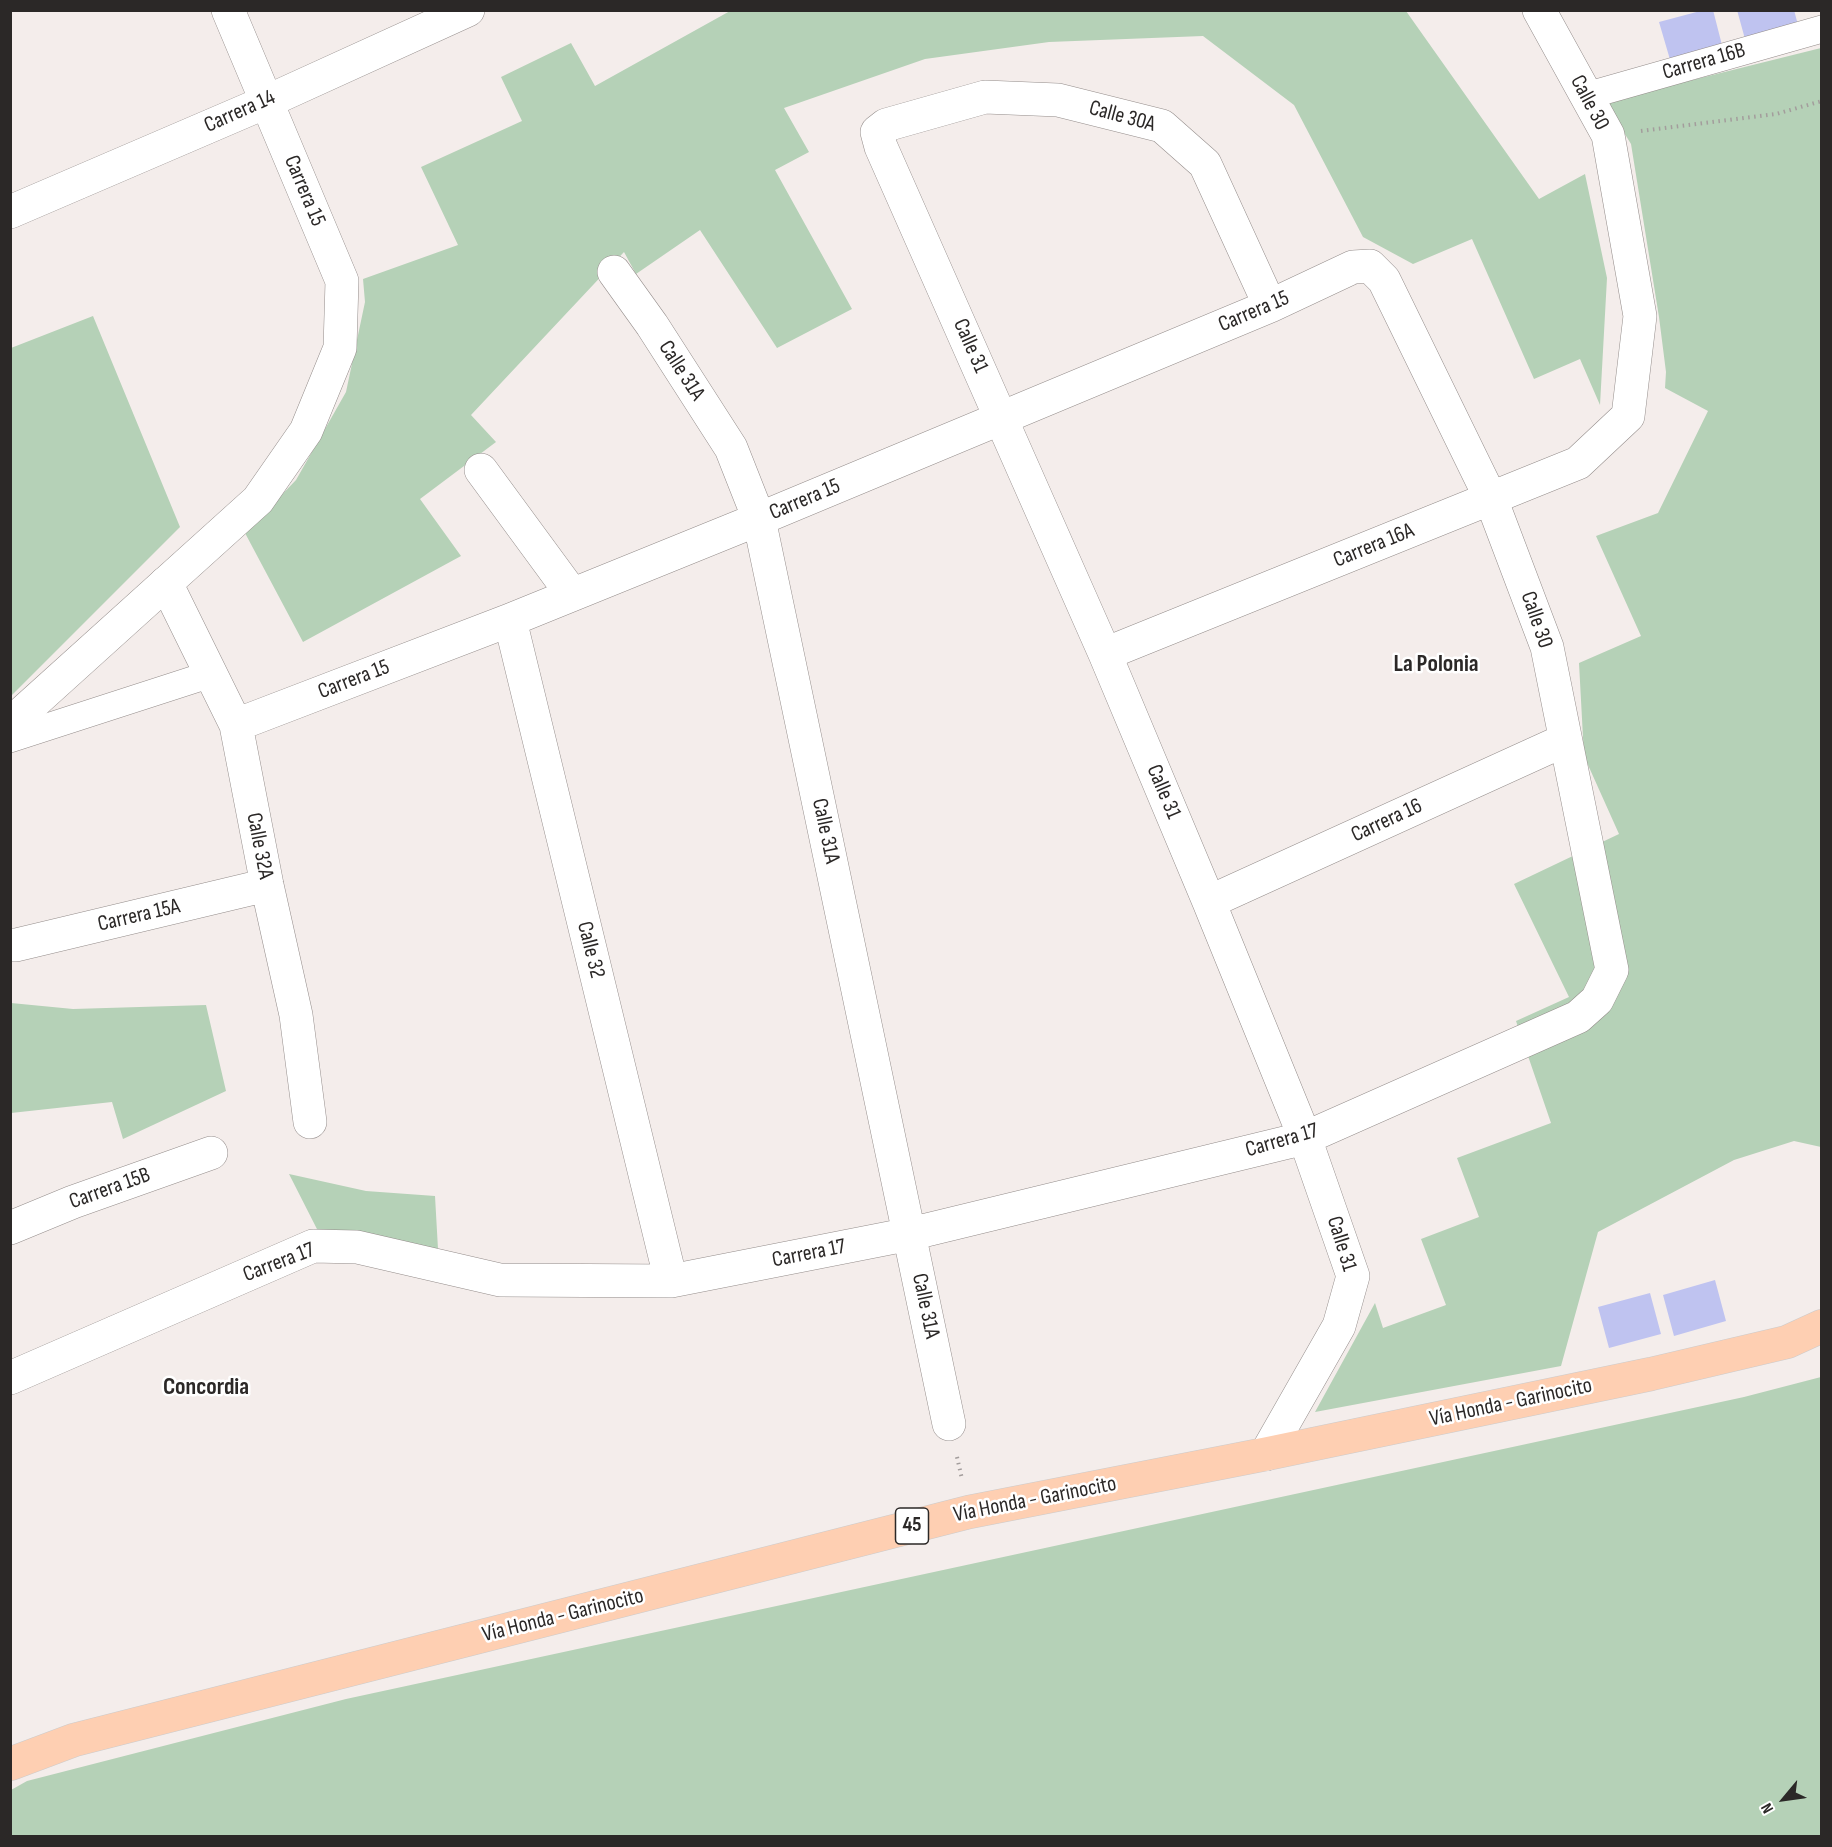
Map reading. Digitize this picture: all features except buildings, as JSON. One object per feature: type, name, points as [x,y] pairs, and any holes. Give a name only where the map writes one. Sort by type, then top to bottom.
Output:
[{"type":"highway","name":"Vía Honda - Garinocito","points":[[10,1764],[74,1740],[969,1512],[1266,1454],[1651,1374],[1787,1342],[1821,1326]]},
{"type":"street","points":[[228,10],[266,102]]},
{"type":"street","name":"Carrera 14","points":[[10,212],[266,102],[468,10]]},
{"type":"street","name":"Calle 30","points":[[1539,10],[1608,135],[1640,316],[1628,416]]},
{"type":"street","name":"Carrera 16B","points":[[1586,96],[1821,29]]},
{"type":"street","name":"Calle 30A","points":[[877,132],[886,125],[985,97],[1058,100],[1162,126],[1205,164],[1270,306]]},
{"type":"street","name":"Carrera 15","points":[[10,724],[258,500],[306,431],[340,348],[342,280],[266,102]]},
{"type":"street","name":"Calle 31","points":[[877,132],[881,147],[1106,654],[1305,1138],[1353,1276],[1339,1326],[1266,1454]]},
{"type":"street","name":"Carrera 15","points":[[236,725],[510,620],[1270,306],[1353,267],[1370,266]]},
{"type":"street","name":"Calle 30","points":[[1370,266],[1384,280],[1491,499],[1547,647],[1612,970],[1597,1000]]},
{"type":"street","name":"Calle 31A","points":[[614,272],[652,325],[731,448],[759,519],[949,1424]]},
{"type":"street","name":"Carrera 16A","points":[[1106,654],[1578,463],[1628,416]]},
{"type":"street","points":[[481,470],[572,594]]},
{"type":"street","name":"Calle 32A","points":[[166,583],[236,725],[267,885],[296,1015],[310,1122]]},
{"type":"street","name":"Calle 32","points":[[510,620],[671,1281]]},
{"type":"street","points":[[10,739],[211,674]]},
{"type":"street","name":"Carrera 16","points":[[1209,902],[1565,740]]},
{"type":"street","name":"Carrera 15A","points":[[10,945],[267,885]]},
{"type":"street","name":"Carrera 17","points":[[10,1378],[313,1246],[357,1247],[500,1280],[671,1281],[910,1234],[1305,1138],[1578,1017],[1597,1000]]},
{"type":"street","name":"Carrera 15B","points":[[10,1228],[73,1202],[211,1153]]},
{"type":"path","points":[[1608,135],[1776,114],[1821,101]]},
{"type":"path","points":[[949,1424],[969,1512]]},
{"type":"green space","points":[[730,11],[1406,11],[1539,199],[1585,174],[1607,278],[1600,405],[1580,359],[1534,379],[1472,239],[1413,264],[1363,237],[1294,105],[1203,36],[1049,42],[925,59],[784,108],[809,152],[775,170],[852,309],[777,348],[700,230],[636,274],[624,252],[471,415],[496,442],[420,499],[461,556],[303,642],[245,533],[296,480],[346,392],[365,302],[363,279],[458,245],[421,167],[522,121],[501,77],[571,43],[595,86]]},
{"type":"green space","points":[[1821,48],[1821,1147],[1794,1141],[1734,1160],[1598,1232],[1561,1366],[1315,1412],[1375,1303],[1383,1328],[1446,1305],[1421,1239],[1479,1217],[1457,1158],[1551,1123],[1516,1021],[1569,997],[1514,884],[1619,834],[1584,756],[1579,663],[1641,636],[1596,536],[1658,513],[1708,411],[1665,388],[1666,372],[1659,317],[1631,144],[1604,100]]},
{"type":"green space","points":[[93,316],[180,527],[11,696],[11,348]]},
{"type":"green space","points":[[11,1003],[73,1009],[206,1005],[226,1091],[123,1139],[112,1102],[11,1113]]},
{"type":"green space","points":[[289,1174],[366,1191],[435,1196],[438,1249],[320,1235]]},
{"type":"green space","points":[[1821,1377],[1821,1836],[11,1836],[11,1790],[27,1781],[346,1699],[1744,1397]]},
{"type":"district","name":"La Polonia","points":[[1436,665]]},
{"type":"district","name":"Concordia","points":[[206,1388]]}]
